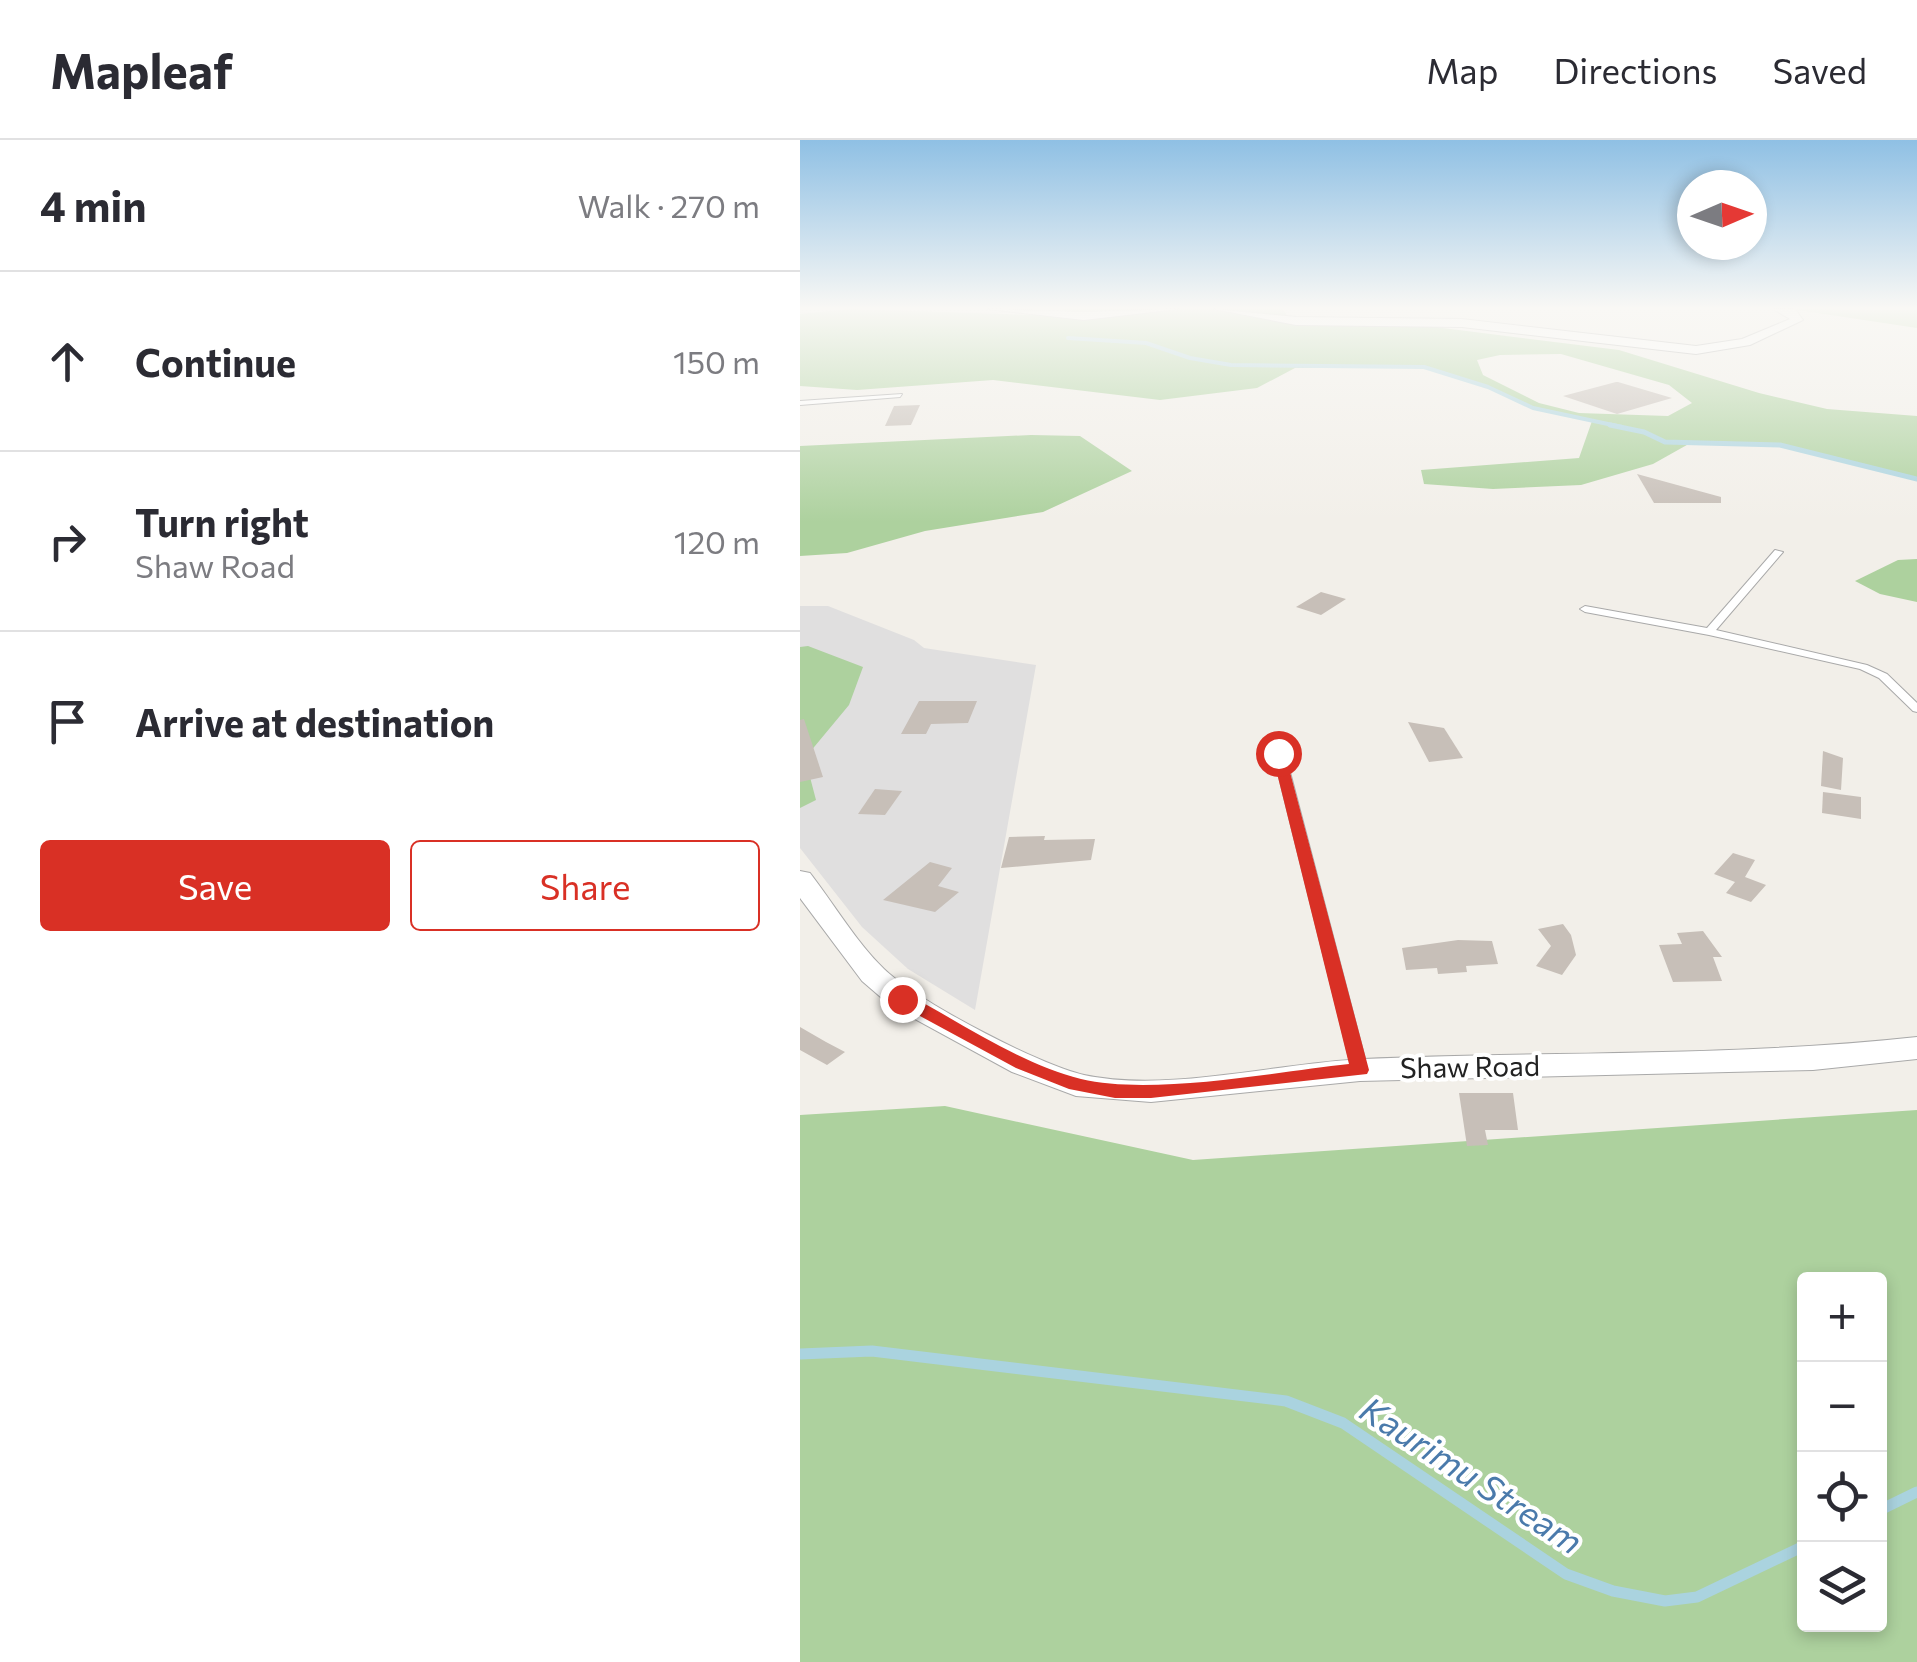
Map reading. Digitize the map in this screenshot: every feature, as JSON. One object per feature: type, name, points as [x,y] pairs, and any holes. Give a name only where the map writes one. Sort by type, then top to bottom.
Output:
[{"type":"street","name":"Shaw Road","points":[[800,880],[872,974],[902,999],[1007,1056],[1076,1085],[1151,1091],[1360,1070],[1812,1059],[1917,1048]]},
{"type":"lane","points":[[800,402],[900,395]]},
{"type":"lane","points":[[1710,632],[1778,552]]},
{"type":"lane","points":[[1586,609],[1862,667],[1883,676],[1917,709]]},
{"type":"lane","points":[[1278,753],[1360,1070]]},
{"type":"shaded area","points":[[800,606],[828,606],[914,640],[924,648],[1036,665],[975,1010],[908,969],[862,927],[800,848]]},
{"type":"green space","points":[[800,380],[993,380],[857,390],[800,386]]},
{"type":"green space","points":[[993,380],[1272,380],[1257,388],[1160,400]]},
{"type":"green space","points":[[1466,380],[1493,380],[1539,403],[1579,413],[1668,416],[1692,403],[1669,385],[1652,380],[1717,380],[1827,409],[1917,416],[1917,479],[1780,445],[1694,441],[1653,464],[1581,485],[1493,489],[1424,484],[1421,470],[1579,458],[1592,421],[1533,408]]},
{"type":"green space","points":[[1080,436],[1132,471],[1043,512],[925,531],[847,553],[800,556],[800,446]]},
{"type":"green space","points":[[1917,559],[1917,602],[1880,594],[1855,581],[1898,560]]},
{"type":"green space","points":[[808,646],[863,667],[849,705],[805,758],[816,800],[800,808],[800,647]]},
{"type":"green space","points":[[945,1106],[1193,1160],[1917,1110],[1917,1662],[800,1662],[800,1115]]},
{"type":"building","points":[[1616,382],[1672,398],[1617,414],[1563,396]]},
{"type":"building","points":[[920,405],[911,425],[885,426],[894,406]]},
{"type":"building","points":[[1637,474],[1721,497],[1721,503],[1654,503]]},
{"type":"building","points":[[1321,592],[1346,599],[1321,615],[1296,607]]},
{"type":"building","points":[[919,701],[977,701],[968,723],[931,724],[926,734],[901,734]]},
{"type":"building","points":[[804,719],[823,777],[800,782],[800,720]]},
{"type":"building","points":[[1408,722],[1444,728],[1463,758],[1429,762]]},
{"type":"building","points":[[1823,751],[1843,758],[1841,790],[1821,786]]},
{"type":"building","points":[[875,789],[902,791],[885,815],[858,814]]},
{"type":"building","points":[[1823,792],[1861,797],[1861,819],[1822,813]]},
{"type":"building","points":[[1045,836],[1044,840],[1095,839],[1091,860],[1001,868],[1009,837]]},
{"type":"building","points":[[1733,853],[1755,860],[1745,877],[1766,885],[1751,902],[1726,893],[1735,882],[1714,874]]},
{"type":"building","points":[[930,862],[952,868],[938,886],[959,892],[935,912],[883,900]]},
{"type":"building","points":[[1563,924],[1571,935],[1576,955],[1562,975],[1536,966],[1551,946],[1538,929]]},
{"type":"building","points":[[1703,931],[1722,957],[1713,957],[1722,981],[1673,982],[1659,945],[1682,944],[1677,933]]},
{"type":"building","points":[[1458,940],[1492,941],[1498,964],[1466,966],[1467,972],[1438,974],[1437,968],[1406,970],[1402,948]]},
{"type":"building","points":[[800,1027],[845,1052],[827,1065],[800,1050]]},
{"type":"building","points":[[1459,1093],[1513,1093],[1518,1130],[1485,1130],[1488,1145],[1467,1146]]},
{"type":"waterway","points":[[1466,380],[1533,408],[1622,427]]},
{"type":"waterway","points":[[1610,425],[1644,432],[1665,442],[1780,445],[1917,479]]},
{"type":"waterway","name":"Kaurimu Stream","points":[[800,1354],[872,1351],[1286,1401],[1343,1423],[1566,1574],[1613,1591],[1665,1601],[1697,1597],[1797,1549]]},
{"type":"waterway","name":"Kaurimu Stream","points":[[1887,1507],[1917,1492]]},
{"type":"route","points":[[902,999],[1023,1064],[1076,1085],[1151,1091],[1360,1070],[1278,753]]}]
